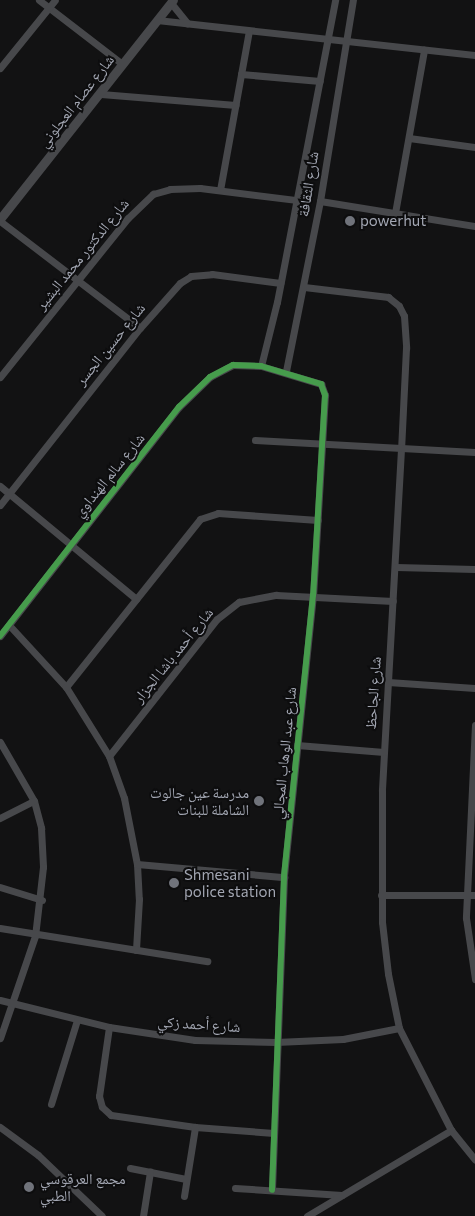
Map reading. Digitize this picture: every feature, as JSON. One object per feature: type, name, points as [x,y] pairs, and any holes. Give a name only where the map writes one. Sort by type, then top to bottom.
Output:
[{"type":"street","points":[[40,0],[122,64]]},
{"type":"street","points":[[0,68],[55,0]]},
{"type":"street","name":"شارع الثقافة","points":[[261,366],[297,200],[335,0]]},
{"type":"street","name":"شارع الثقافة","points":[[286,371],[320,201],[353,0]]},
{"type":"street","points":[[172,2],[187,23]]},
{"type":"street","name":"شارع عصام العجلوني","points":[[0,220],[172,2]]},
{"type":"street","points":[[157,20],[475,55]]},
{"type":"street","points":[[220,190],[249,31]]},
{"type":"street","points":[[395,213],[424,50]]},
{"type":"street","points":[[241,74],[320,81]]},
{"type":"street","points":[[100,94],[236,105]]},
{"type":"street","points":[[409,138],[475,147]]},
{"type":"street","name":"شارع الدكتور محمد البشير","points":[[0,377],[128,218],[152,195],[170,189],[220,190],[297,200]]},
{"type":"street","points":[[320,201],[475,226]]},
{"type":"street","points":[[0,220],[140,328]]},
{"type":"street","name":"شارع حسين الجسر","points":[[0,505],[140,328],[173,290],[191,276],[212,274],[280,283]]},
{"type":"street","name":"شارع الجاحظ","points":[[304,287],[388,297],[401,310],[406,348],[396,567],[384,752],[381,895],[388,974],[399,1028],[451,1130],[475,1160]]},
{"type":"street","name":"شارع سالم الهنداوي","points":[[0,636],[70,543],[179,407],[210,377],[233,365],[261,366]]},
{"type":"street","name":"شارع عبد الوهاب المجالي","points":[[261,366],[286,371],[318,381],[323,388],[314,595],[284,877],[276,1042],[272,1190]]},
{"type":"street","points":[[255,440],[475,452]]},
{"type":"street","points":[[0,486],[136,599]]},
{"type":"street","points":[[66,687],[200,519],[208,514],[318,520]]},
{"type":"street","points":[[396,567],[475,569]]},
{"type":"street","name":"شارع أحمد باشا الجزار","points":[[109,756],[226,610],[258,596],[314,595],[393,601]]},
{"type":"street","points":[[9,624],[66,687],[109,756],[131,826],[138,864],[139,899],[136,950]]},
{"type":"street","points":[[388,682],[475,688]]},
{"type":"street","points":[[475,725],[466,894],[467,938],[475,979]]},
{"type":"street","points":[[0,742],[34,802],[43,844],[42,900],[35,936],[14,1003],[0,1038]]},
{"type":"street","points":[[297,745],[384,752]]},
{"type":"street","points":[[0,818],[34,802]]},
{"type":"street","points":[[138,864],[284,877]]},
{"type":"street","points":[[0,887],[42,900]]},
{"type":"street","points":[[381,895],[475,895]]},
{"type":"street","points":[[0,928],[35,936],[207,960]]},
{"type":"street","name":"شارع أحمد زكي","points":[[0,1000],[109,1027],[195,1040],[276,1042],[343,1039],[399,1028]]},
{"type":"street","points":[[51,1104],[77,1020]]},
{"type":"street","points":[[109,1027],[99,1096],[104,1110],[117,1116],[195,1127],[274,1133]]},
{"type":"street","points":[[0,1127],[38,1155],[94,1213],[102,1216]]},
{"type":"street","points":[[184,1196],[195,1127]]},
{"type":"street","points":[[306,1216],[451,1130]]},
{"type":"street","points":[[130,1168],[186,1178]]},
{"type":"street","points":[[143,1216],[150,1172]]},
{"type":"street","points":[[235,1188],[342,1196]]},
{"type":"cycle path","points":[[0,636],[179,407],[210,377],[233,365],[261,366],[321,384],[325,395],[313,595],[284,877],[272,1190]]},
{"type":"place","name":"powerhut","points":[[350,221]]},
{"type":"place","name":"مدرسة عين جالوت الشاملة للبنات","points":[[259,801]]},
{"type":"place","name":"Shmesani police station","points":[[174,883]]},
{"type":"place","name":"مجمع العرقوسي الطبي","points":[[29,1187]]}]
